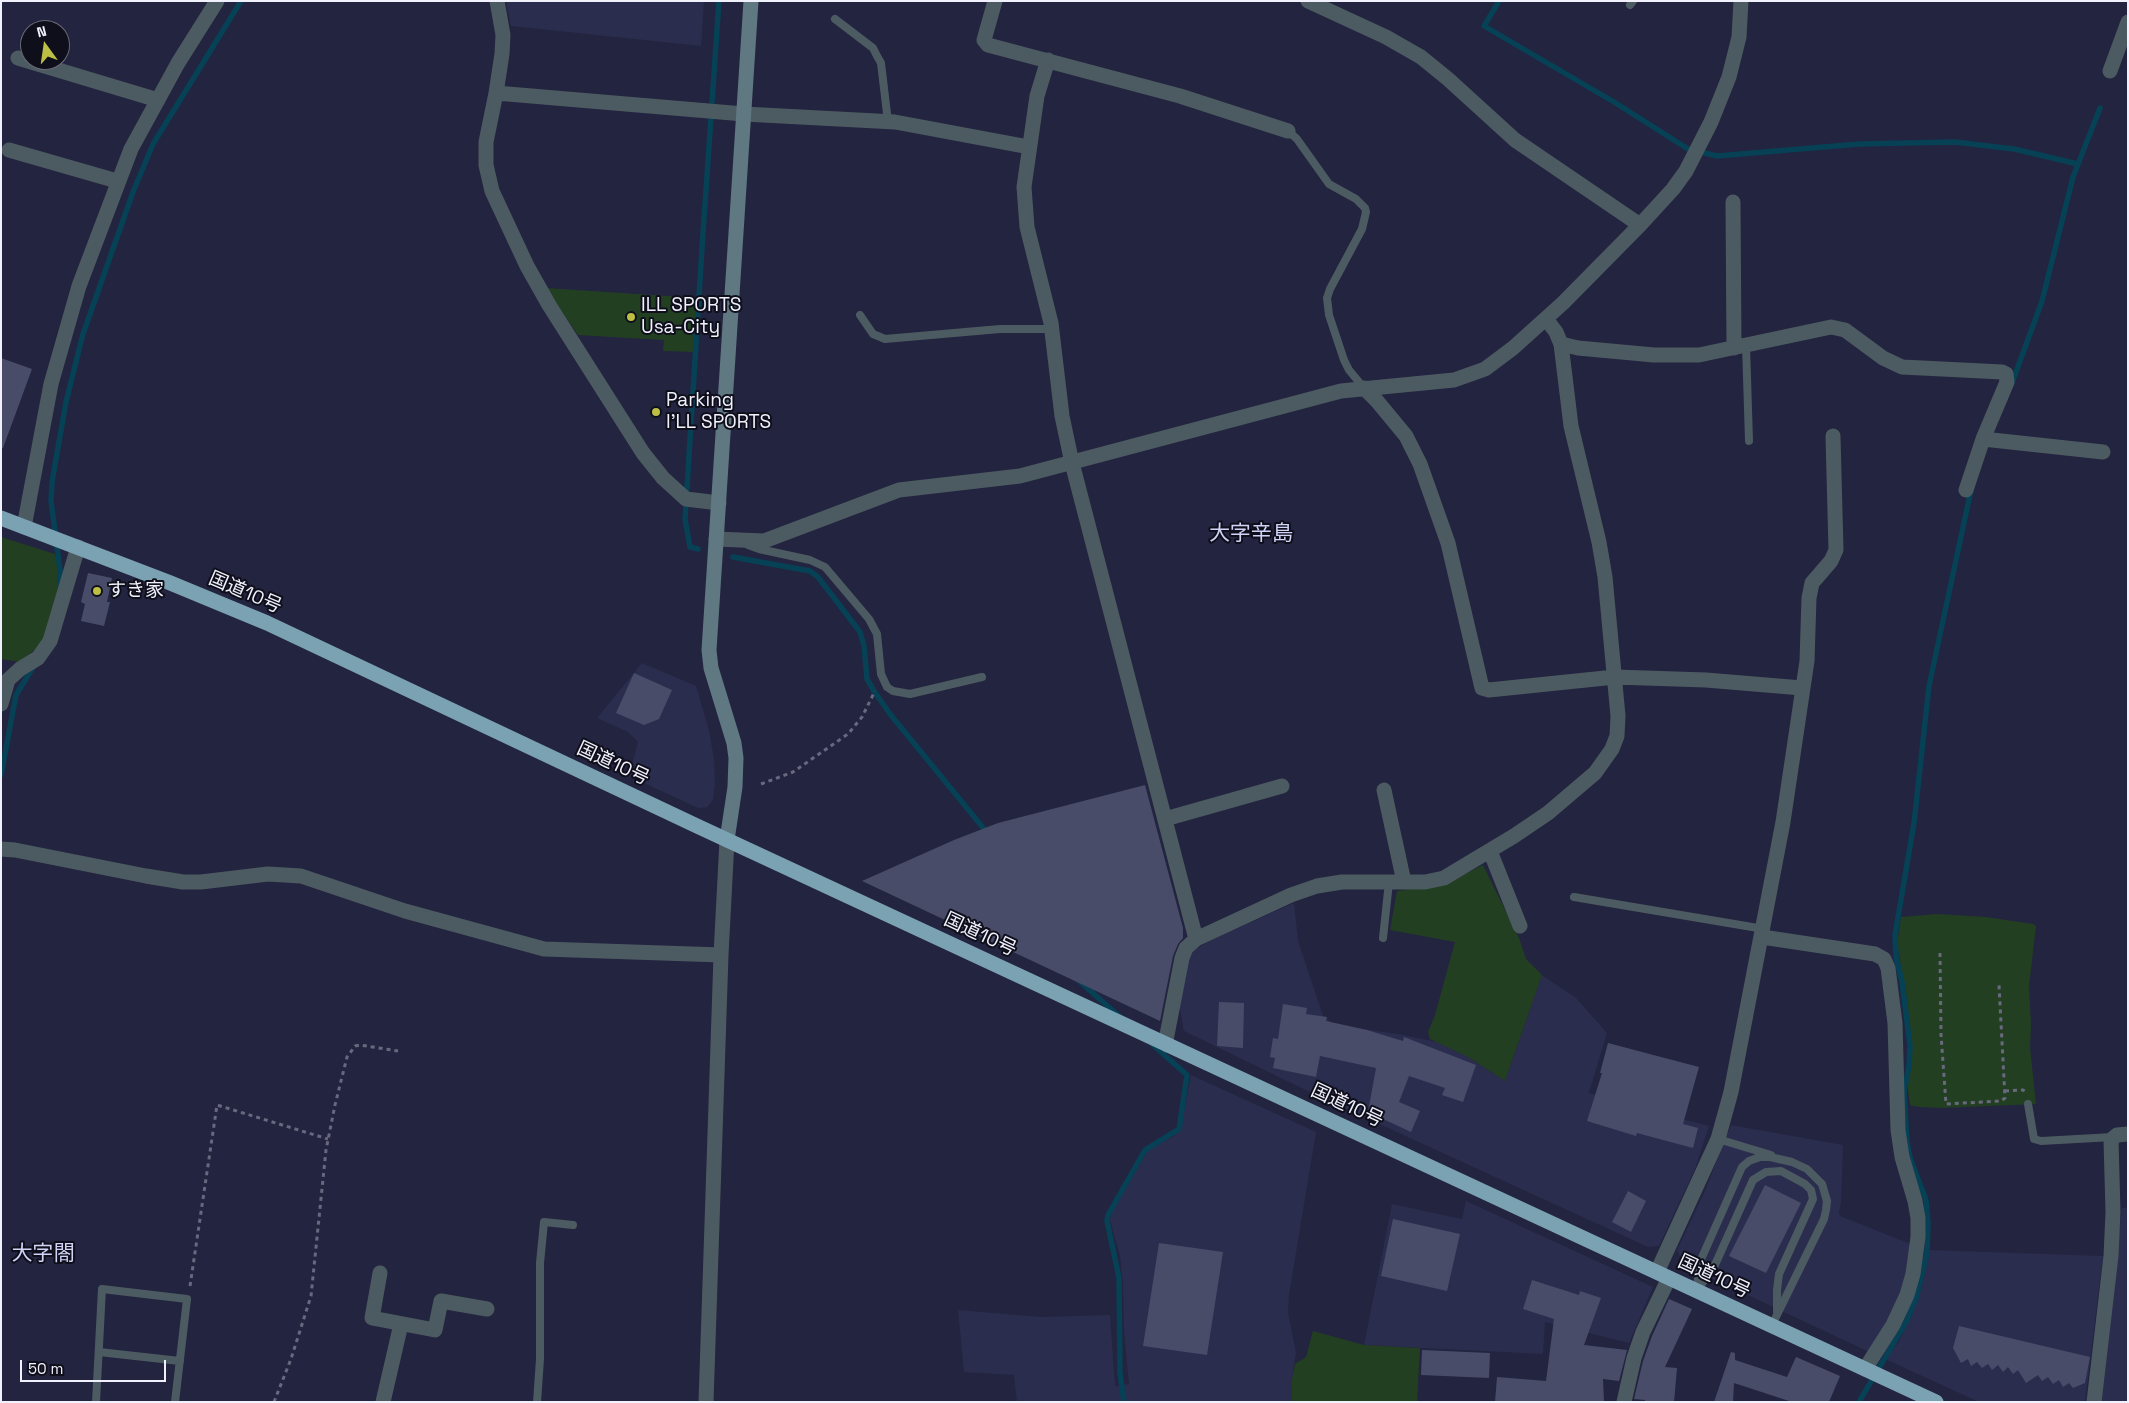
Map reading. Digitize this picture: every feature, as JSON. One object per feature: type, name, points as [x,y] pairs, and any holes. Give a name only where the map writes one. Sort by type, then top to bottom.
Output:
[{"type":"highway","name":"国道10号","points":[[1,518],[61,540],[267,624],[1663,1275],[1774,1320],[1865,1369],[1936,1402]]},
{"type":"street","points":[[24,527],[51,384],[79,286],[117,181],[130,149],[217,1]]},
{"type":"street","points":[[497,1],[503,35],[496,92],[486,142],[486,165],[492,191],[527,266],[549,306],[643,454],[663,478],[686,499],[719,503]]},
{"type":"street","points":[[706,1402],[721,955],[728,840],[737,772],[734,743],[711,668],[710,622],[751,1]]},
{"type":"street","points":[[995,1],[985,42],[988,45],[1216,106],[1288,131]]},
{"type":"street","points":[[1308,1],[1386,37],[1435,67],[1515,140],[1640,224]]},
{"type":"street","points":[[716,538],[764,541],[899,490],[1003,479],[1072,463],[1318,397],[1364,388],[1454,380],[1474,374],[1498,360],[1546,319],[1673,189],[1686,170],[1712,122],[1735,58],[1741,19],[1741,1]]},
{"type":"street","points":[[2110,71],[2128,22]]},
{"type":"street","points":[[18,58],[158,100]]},
{"type":"street","points":[[1048,60],[1036,96],[1024,187],[1026,216],[1052,329],[1062,416],[1072,463],[1196,939]]},
{"type":"street","points":[[496,92],[744,114],[888,122],[923,126],[1029,147]]},
{"type":"street","points":[[9,150],[117,181]]},
{"type":"street","points":[[1733,202],[1740,346]]},
{"type":"street","points":[[1166,1044],[1182,958],[1186,948],[1196,939],[1282,899],[1317,886],[1342,882],[1438,880],[1490,851],[1548,813],[1590,777],[1608,757],[1618,728],[1604,568],[1572,431],[1561,344],[1556,332],[1546,319]]},
{"type":"street","points":[[1561,344],[1599,350],[1680,356],[1699,355],[1811,330],[1838,328],[1851,333],[1883,358],[1902,366],[2002,372],[2006,374],[2007,382],[1983,439],[1966,490]]},
{"type":"street","points":[[1364,388],[1377,400],[1406,436],[1420,464],[1448,543],[1482,688],[1489,690],[1614,677],[1706,680],[1802,688]]},
{"type":"street","points":[[1624,1402],[1634,1358],[1663,1275],[1718,1139],[1731,1092],[1783,822],[1807,661],[1810,590],[1816,579],[1833,558],[1836,550],[1832,436]]},
{"type":"street","points":[[1983,439],[2103,452]]},
{"type":"street","points":[[1,704],[8,680],[20,669],[38,658],[50,641],[56,628],[78,547]]},
{"type":"street","points":[[1165,819],[1282,786]]},
{"type":"street","points":[[1384,790],[1404,882]]},
{"type":"street","points":[[1,849],[15,850],[183,882],[201,882],[268,874],[301,876],[405,911],[518,944],[544,949],[721,955]]},
{"type":"street","points":[[1490,851],[1520,926]]},
{"type":"street","points":[[1763,933],[1876,954],[1884,959],[1888,968],[1896,1040],[1898,1130],[1902,1157],[1915,1201],[1919,1226],[1916,1259],[1907,1295],[1893,1325],[1865,1369]]},
{"type":"street","points":[[2094,1402],[2112,1256],[2111,1140],[2120,1135]]},
{"type":"street","points":[[380,1273],[372,1318],[436,1330],[441,1300],[487,1309]]},
{"type":"street","points":[[383,1402],[401,1324]]},
{"type":"lane","points":[[835,19],[873,48],[881,64],[888,122]]},
{"type":"lane","points":[[1288,131],[1303,146],[1329,184],[1356,199],[1365,208],[1366,212],[1362,229],[1333,282],[1327,298],[1329,315],[1344,360],[1349,370],[1364,388]]},
{"type":"lane","points":[[860,315],[873,334],[885,340],[1000,329],[1052,329]]},
{"type":"lane","points":[[1740,346],[1749,441]]},
{"type":"lane","points":[[745,541],[753,548],[810,560],[824,568],[873,626],[878,640],[881,674],[887,687],[904,694],[982,677]]},
{"type":"lane","points":[[1383,938],[1389,882]]},
{"type":"lane","points":[[1574,897],[1763,933]]},
{"type":"lane","points":[[2028,1104],[2034,1139],[2041,1141],[2120,1135]]},
{"type":"lane","points":[[1718,1139],[1780,1158],[1807,1169],[1822,1184],[1827,1201],[1824,1219],[1774,1320]]},
{"type":"lane","points":[[1697,1290],[1699,1264],[1736,1176],[1742,1167],[1749,1162],[1760,1158],[1780,1158]]},
{"type":"lane","points":[[1697,1290],[1714,1267],[1753,1180],[1766,1172],[1781,1171],[1806,1184],[1811,1190],[1813,1199],[1779,1274],[1774,1320]]},
{"type":"lane","points":[[537,1402],[540,1359],[540,1272],[544,1222],[573,1226]]},
{"type":"lane","points":[[96,1402],[102,1289],[187,1299],[175,1402]]},
{"type":"lane","points":[[99,1352],[180,1361]]},
{"type":"path","points":[[761,784],[793,772],[856,727],[868,708],[881,674]]},
{"type":"path","points":[[1940,953],[1941,1035],[1946,1104],[2001,1101],[2005,1098],[1999,985]]},
{"type":"path","points":[[274,1402],[291,1359],[311,1296],[328,1139],[342,1075],[354,1046],[360,1045],[398,1052]]},
{"type":"path","points":[[187,1299],[218,1105],[328,1139]]},
{"type":"shaded area","points":[[506,1],[704,1],[701,46],[511,26]]},
{"type":"shaded area","points":[[642,663],[696,686],[709,730],[714,760],[715,784],[713,800],[707,807],[698,808],[629,776],[638,742],[628,732],[597,718]]},
{"type":"shaded area","points":[[1294,903],[1298,941],[1323,1016],[1335,1025],[1437,1042],[1468,1057],[1505,1081],[1542,975],[1576,998],[1607,1033],[1589,1093],[1709,1126],[1695,1169],[1659,1246],[1648,1247],[1314,1094],[1184,1031],[1179,1004],[1183,976],[1192,951],[1211,940]]},
{"type":"shaded area","points":[[1191,1075],[1316,1132],[1289,1295],[1288,1313],[1296,1352],[1292,1379],[1292,1402],[1017,1402],[1014,1375],[964,1372],[958,1310],[1042,1317],[1110,1315],[1115,1386],[1129,1384],[1124,1331],[1123,1283],[1120,1256],[1110,1220],[1111,1213],[1147,1152],[1152,1146],[1174,1136],[1181,1128]]},
{"type":"shaded area","points":[[1731,1125],[1843,1145],[1840,1216],[1913,1245],[1903,1294],[1869,1352],[1684,1265],[1677,1250],[1704,1193]]},
{"type":"shaded area","points":[[1466,1201],[1653,1287],[1629,1343],[1545,1322],[1543,1354],[1364,1345],[1392,1204],[1462,1219]]},
{"type":"shaded area","points":[[2122,1208],[2128,1208],[2128,1402],[2099,1402]]},
{"type":"shaded area","points":[[1929,1250],[2103,1256],[2085,1402],[1979,1402],[1885,1359],[1898,1343],[1911,1317],[1922,1286]]},
{"type":"green space","name":"ILL SPORTS Usa-City","points":[[546,288],[698,298],[695,352],[663,351],[664,340],[578,335]]},
{"type":"green space","points":[[1,537],[55,554],[60,570],[60,585],[47,636],[37,648],[20,662],[1,659]]},
{"type":"green space","points":[[1483,865],[1519,938],[1526,959],[1542,975],[1505,1081],[1468,1057],[1430,1039],[1428,1032],[1435,1015],[1455,942],[1390,930],[1397,891],[1427,887],[1459,877]]},
{"type":"green space","points":[[1937,914],[1986,917],[2036,926],[2029,986],[2030,1048],[2036,1104],[1943,1108],[1910,1105],[1907,1083],[1912,1054],[1911,1038],[1906,994],[1897,944],[1901,917]]},
{"type":"green space","points":[[1313,1331],[1364,1345],[1420,1348],[1417,1402],[1292,1402],[1292,1379],[1295,1364],[1306,1357]]},
{"type":"building","points":[[1,358],[32,369],[3,448],[1,448]]},
{"type":"building","name":"すき家","points":[[88,573],[112,578],[107,602],[110,602],[104,626],[81,621],[85,604],[81,602]]},
{"type":"building","points":[[634,673],[672,690],[659,719],[644,725],[616,713]]},
{"type":"building","points":[[1145,785],[1183,928],[1183,938],[1173,956],[1160,1021],[862,881],[954,840],[998,823]]},
{"type":"building","points":[[1219,1002],[1244,1003],[1243,1048],[1217,1046]]},
{"type":"building","points":[[1283,1004],[1307,1008],[1306,1014],[1327,1017],[1326,1021],[1367,1030],[1403,1041],[1404,1037],[1476,1065],[1463,1102],[1442,1095],[1445,1088],[1409,1076],[1399,1102],[1420,1111],[1411,1132],[1368,1112],[1376,1068],[1320,1056],[1316,1077],[1273,1068],[1275,1058],[1270,1057],[1273,1038],[1278,1039]]},
{"type":"building","points":[[1608,1043],[1699,1067],[1683,1124],[1698,1128],[1693,1148],[1637,1133],[1636,1136],[1587,1121],[1602,1073],[1600,1073]]},
{"type":"building","points":[[1765,1185],[1801,1203],[1766,1273],[1729,1256]]},
{"type":"building","points":[[1628,1191],[1646,1201],[1631,1232],[1612,1222]]},
{"type":"building","points":[[1393,1219],[1460,1234],[1447,1291],[1381,1276]]},
{"type":"building","points":[[1159,1243],[1223,1252],[1207,1355],[1143,1346]]},
{"type":"building","points":[[1532,1280],[1579,1295],[1580,1291],[1601,1298],[1584,1345],[1627,1350],[1619,1381],[1603,1379],[1604,1402],[1495,1402],[1497,1377],[1546,1381],[1554,1319],[1523,1309]]},
{"type":"building","points":[[1669,1299],[1692,1309],[1665,1367],[1677,1368],[1674,1402],[1645,1402],[1645,1400],[1634,1399],[1643,1361]]},
{"type":"building","points":[[1959,1326],[2090,1357],[2085,1383],[2073,1388],[2069,1383],[2063,1387],[2059,1380],[2053,1384],[2048,1377],[2042,1381],[2038,1375],[2026,1383],[2018,1370],[2013,1374],[2008,1367],[2003,1372],[1998,1365],[1992,1370],[1988,1364],[1982,1368],[1977,1362],[1971,1366],[1968,1359],[1961,1363],[1953,1348]]},
{"type":"building","points":[[1422,1350],[1490,1353],[1489,1378],[1421,1375]]},
{"type":"building","points":[[1731,1352],[1735,1353],[1735,1360],[1787,1377],[1796,1357],[1840,1376],[1829,1402],[1792,1402],[1734,1383],[1733,1402],[1714,1402]]},
{"type":"waterway","points":[[60,587],[60,570],[51,501],[52,482],[66,402],[83,334],[133,192],[153,144],[241,1]]},
{"type":"waterway","points":[[698,549],[690,547],[685,519],[719,1]]},
{"type":"waterway","points":[[1499,1],[1484,26],[1614,102],[1688,149],[1717,156],[1859,144],[1955,142],[2014,149],[2078,164]]},
{"type":"waterway","points":[[2012,383],[2042,301],[2073,177],[2100,108]]},
{"type":"waterway","points":[[1859,1402],[1906,1322],[1916,1298],[1927,1253],[1928,1224],[1926,1200],[1910,1158],[1907,1142],[1904,1092],[1910,1046],[1902,982],[1896,957],[1895,935],[1914,823],[1929,686],[1971,490]]},
{"type":"waterway","points":[[733,557],[810,571],[818,577],[860,632],[864,646],[867,679],[874,691],[890,714],[989,835]]},
{"type":"waterway","points":[[1,775],[16,695],[35,664]]},
{"type":"waterway","points":[[1078,980],[1120,1017]]},
{"type":"waterway","points":[[1124,1402],[1120,1373],[1119,1278],[1107,1221],[1108,1215],[1145,1150],[1179,1129],[1187,1075],[1152,1044]]},
{"type":"place","name":"ILL SPORTS Usa-City","points":[[631,317]]},
{"type":"place","name":"Parking I'LL SPORTS","points":[[656,412]]},
{"type":"place","name":"すき家","points":[[97,591]]},
{"type":"district","name":"大字辛島","points":[[1251,534]]},
{"type":"district","name":"大字閤","points":[[43,1254]]}]
